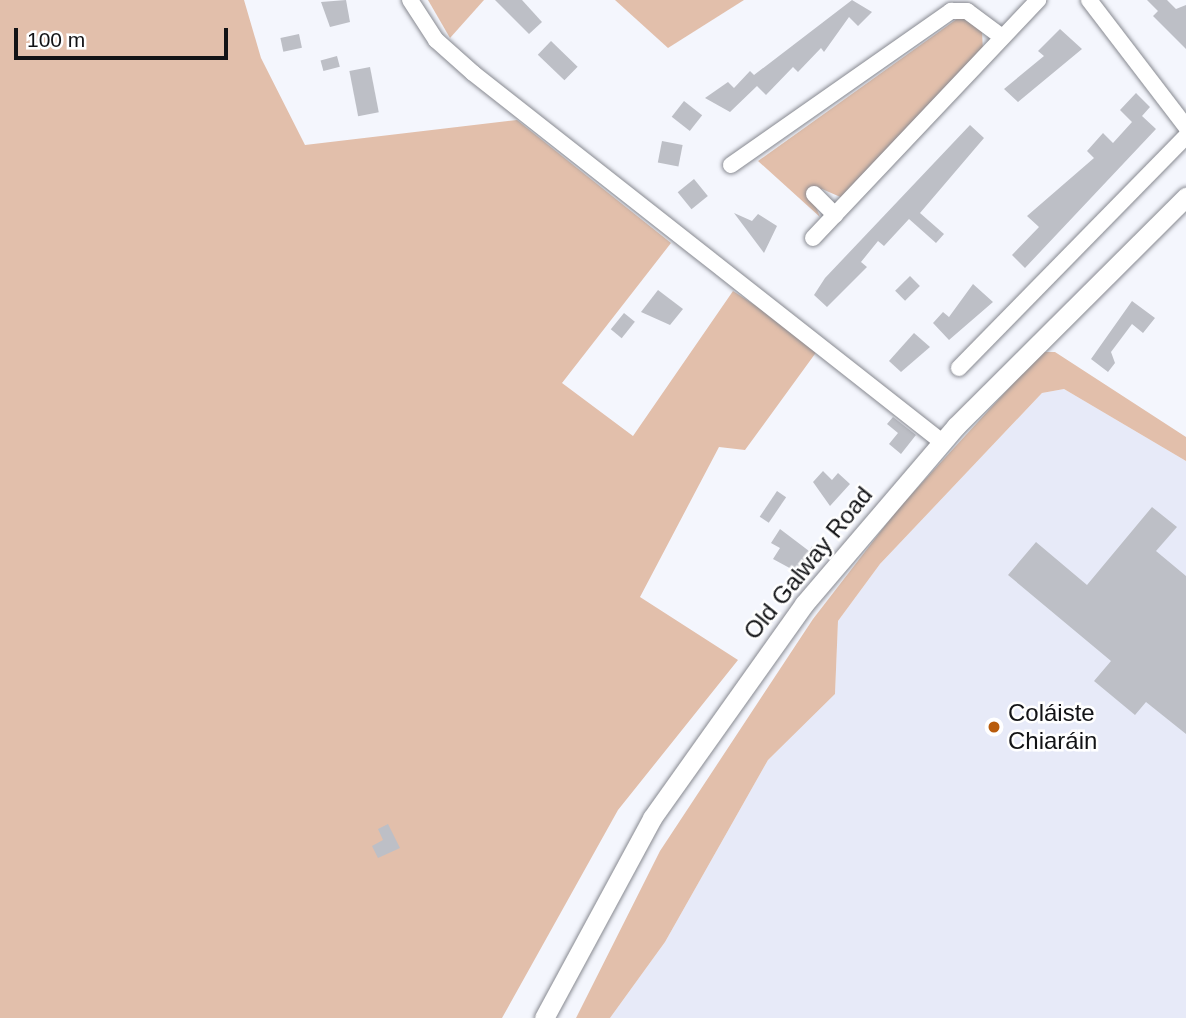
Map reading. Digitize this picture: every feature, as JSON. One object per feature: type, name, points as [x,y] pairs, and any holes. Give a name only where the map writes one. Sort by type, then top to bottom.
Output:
[{"type":"main road","name":"Old Galway Road","points":[[544,1018],[622,869],[719,719],[804,604],[942,442],[1186,197]]},
{"type":"street","points":[[410,0],[436,40],[472,73],[942,442]]},
{"type":"street","points":[[813,238],[1038,0]]},
{"type":"street","points":[[1089,0],[1186,127]]},
{"type":"street","points":[[731,164],[951,11],[967,11],[1002,37]]},
{"type":"street","points":[[959,368],[1186,136]]},
{"type":"street","points":[[814,194],[835,215]]},
{"type":"shaded area","points":[[0,0],[244,0],[261,58],[305,145],[517,120],[671,243],[562,383],[633,436],[733,291],[820,347],[745,450],[719,447],[640,597],[738,660],[618,810],[502,1018],[0,1018]]},
{"type":"shaded area","points":[[428,0],[484,0],[450,38]]},
{"type":"shaded area","points":[[615,0],[744,0],[668,48]]},
{"type":"shaded area","points":[[961,16],[982,31],[983,52],[845,199],[822,189],[812,197],[820,217],[758,161]]},
{"type":"shaded area","points":[[1042,352],[1055,352],[1186,437],[1186,461],[1064,389],[1042,393],[880,564],[838,621],[835,694],[768,760],[665,942],[610,1018],[576,1018],[660,851],[813,619],[898,509]]},
{"type":"shaded area","name":"Coláiste Chiaráin","points":[[1064,389],[1186,461],[1186,1018],[610,1018],[665,942],[768,760],[835,694],[838,621],[880,564],[1042,393]]},
{"type":"building","points":[[346,0],[350,22],[330,27],[321,2]]},
{"type":"building","points":[[495,0],[522,0],[542,22],[529,34]]},
{"type":"building","points":[[852,0],[872,12],[858,26],[849,17],[824,52],[821,48],[798,72],[793,67],[766,95],[757,86],[730,112],[705,98],[728,82],[734,88],[750,71],[754,75]]},
{"type":"building","points":[[1147,0],[1167,0],[1176,9],[1186,5],[1186,49],[1153,16],[1158,11]]},
{"type":"building","points":[[1060,29],[1082,49],[1018,102],[1004,89],[1044,56],[1038,51]]},
{"type":"building","points":[[299,34],[302,48],[283,52],[280,38]]},
{"type":"building","points":[[551,41],[578,67],[564,80],[538,55]]},
{"type":"building","points":[[337,56],[340,67],[323,71],[321,60]]},
{"type":"building","points":[[370,67],[379,112],[358,116],[349,71]]},
{"type":"building","points":[[1136,93],[1150,107],[1142,116],[1156,129],[1025,268],[1012,255],[1039,227],[1027,216],[1094,158],[1087,151],[1103,133],[1113,143],[1132,122],[1120,110]]},
{"type":"building","points":[[684,101],[702,115],[690,131],[672,117]]},
{"type":"building","points":[[970,125],[984,138],[920,213],[944,234],[936,243],[909,219],[884,246],[878,241],[861,262],[867,267],[827,307],[814,295],[825,278]]},
{"type":"building","points":[[662,141],[683,145],[678,167],[658,163]]},
{"type":"building","points":[[694,179],[708,196],[692,209],[678,192]]},
{"type":"building","points":[[734,213],[752,221],[758,214],[777,226],[764,253]]},
{"type":"building","points":[[910,276],[920,286],[905,301],[895,291]]},
{"type":"building","points":[[973,284],[993,302],[949,340],[933,323],[943,312],[949,317]]},
{"type":"building","points":[[658,290],[683,309],[670,325],[641,312]]},
{"type":"building","points":[[1132,301],[1155,318],[1143,333],[1132,324],[1111,352],[1115,363],[1108,372],[1091,359]]},
{"type":"building","points":[[624,313],[635,322],[622,338],[611,329]]},
{"type":"building","points":[[914,333],[930,347],[901,372],[889,361]]},
{"type":"building","points":[[893,417],[916,435],[901,454],[889,444],[898,433],[887,424]]},
{"type":"building","points":[[823,471],[832,480],[838,473],[850,484],[830,506],[813,482]]},
{"type":"building","points":[[777,491],[786,497],[769,523],[760,517]]},
{"type":"building","points":[[1152,507],[1177,527],[1156,551],[1186,576],[1186,734],[1146,702],[1135,715],[1094,681],[1111,661],[1008,575],[1036,542],[1087,585]]},
{"type":"building","points":[[780,529],[809,551],[812,546],[822,552],[813,567],[803,562],[797,572],[773,559],[780,548],[771,543]]},
{"type":"building","points":[[388,824],[400,848],[378,858],[372,846],[383,840],[378,829]]},
{"type":"place","name":"Coláiste Chiaráin","points":[[994,727]]}]
